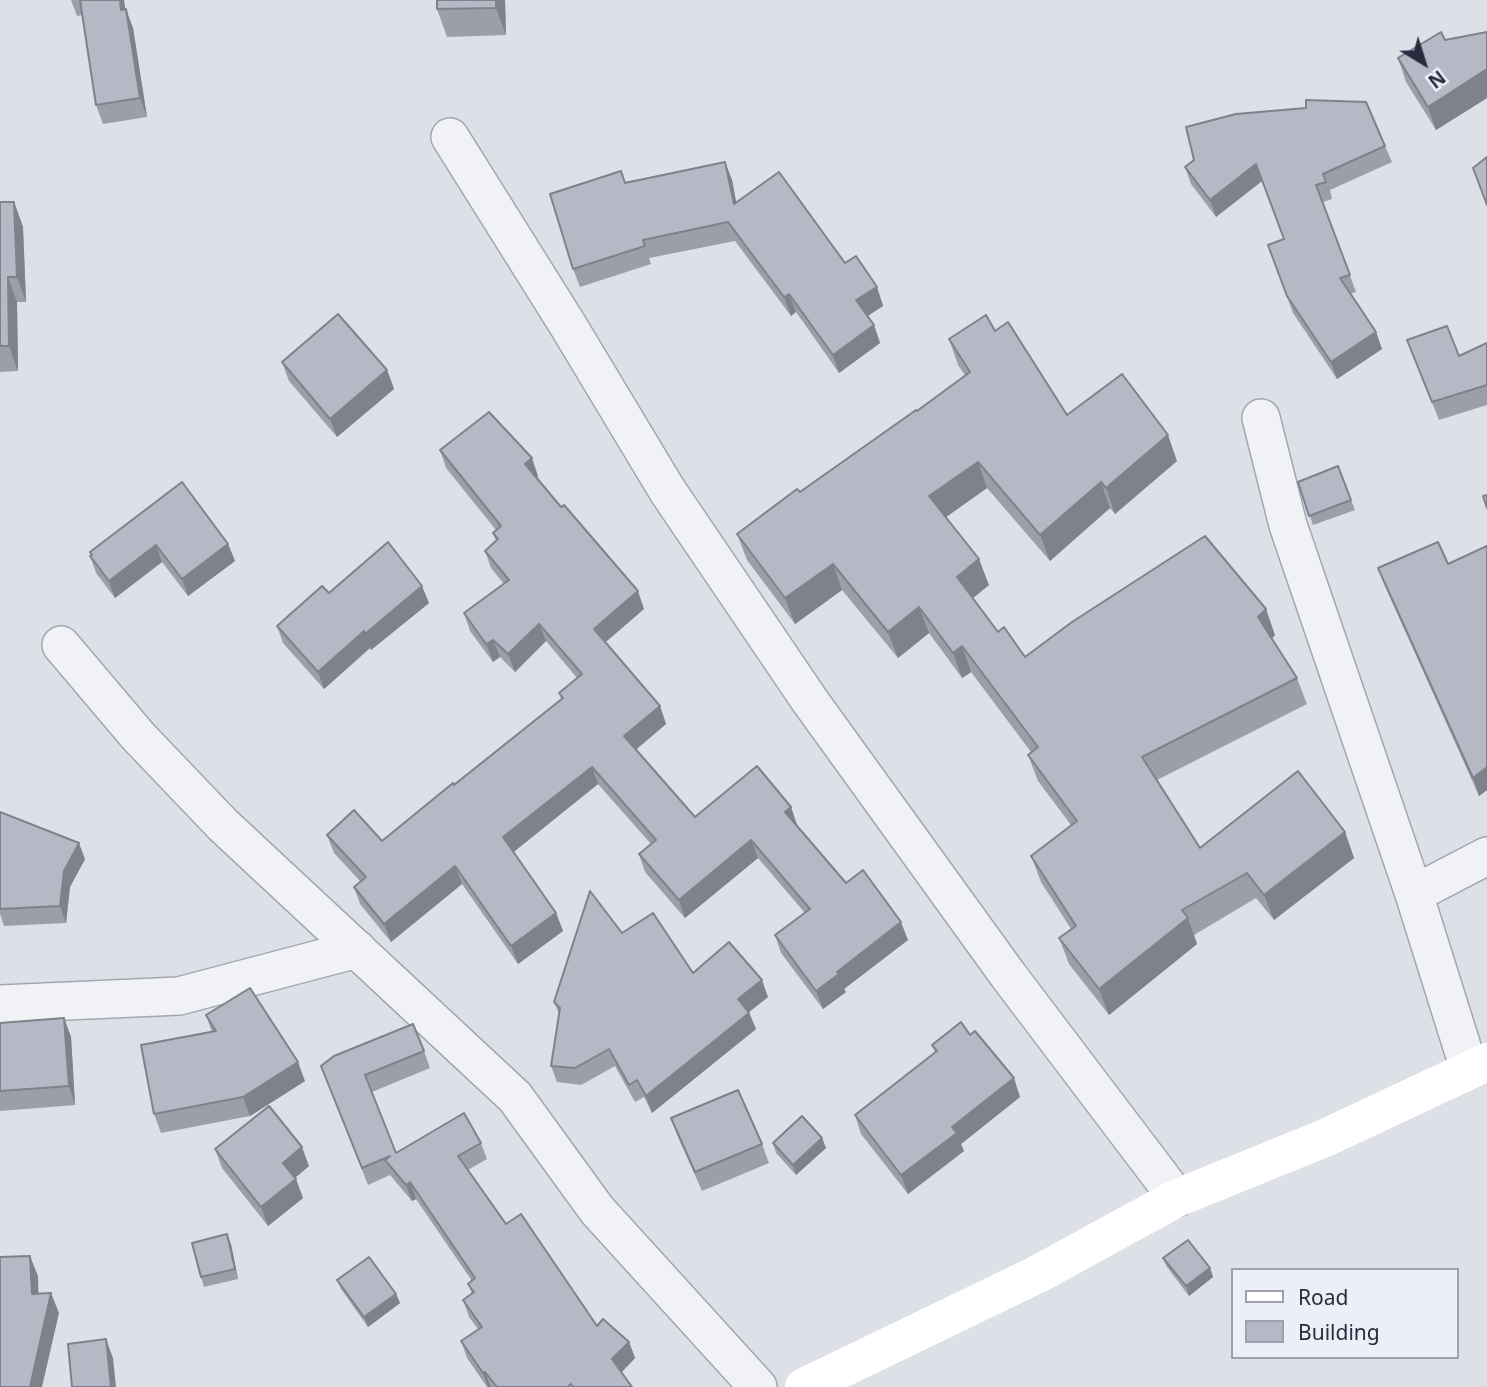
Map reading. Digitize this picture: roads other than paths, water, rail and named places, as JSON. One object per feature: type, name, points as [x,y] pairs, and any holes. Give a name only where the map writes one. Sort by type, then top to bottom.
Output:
[{"type":"street","points":[[450,137],[667,490],[795,679],[1007,975],[1177,1198]]},
{"type":"street","points":[[804,1387],[1038,1274],[1177,1198],[1325,1139],[1478,1065],[1414,894],[1288,525],[1261,418]]},
{"type":"street","points":[[61,645],[138,736],[223,825],[515,1097],[597,1210],[758,1387]]},
{"type":"street","points":[[1414,894],[1487,856]]},
{"type":"street","points":[[0,1004],[179,996],[357,949]]}]
